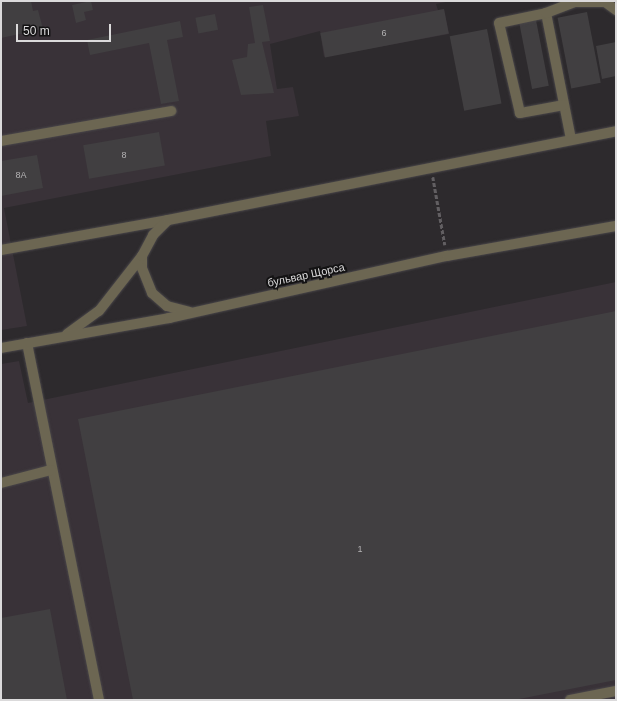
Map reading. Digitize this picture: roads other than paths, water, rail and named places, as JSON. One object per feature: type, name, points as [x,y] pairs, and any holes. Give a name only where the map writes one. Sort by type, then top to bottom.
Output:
[{"type":"street","points":[[564,105],[520,113],[499,23],[546,13],[574,2],[605,2],[616,10]]},
{"type":"street","points":[[546,13],[571,139]]},
{"type":"street","points":[[1,141],[171,111]]},
{"type":"street","points":[[1,250],[168,220],[616,131]]},
{"type":"street","points":[[64,336],[99,311],[142,256],[153,235],[168,220]]},
{"type":"street","name":"бульвар Щорса","points":[[1,348],[191,312],[447,256],[616,226]]},
{"type":"street","points":[[142,256],[142,268],[152,292],[167,306],[191,312]]},
{"type":"street","points":[[28,343],[51,470],[99,700]]},
{"type":"street","points":[[1,482],[51,470]]},
{"type":"street","points":[[570,700],[616,690]]}]
